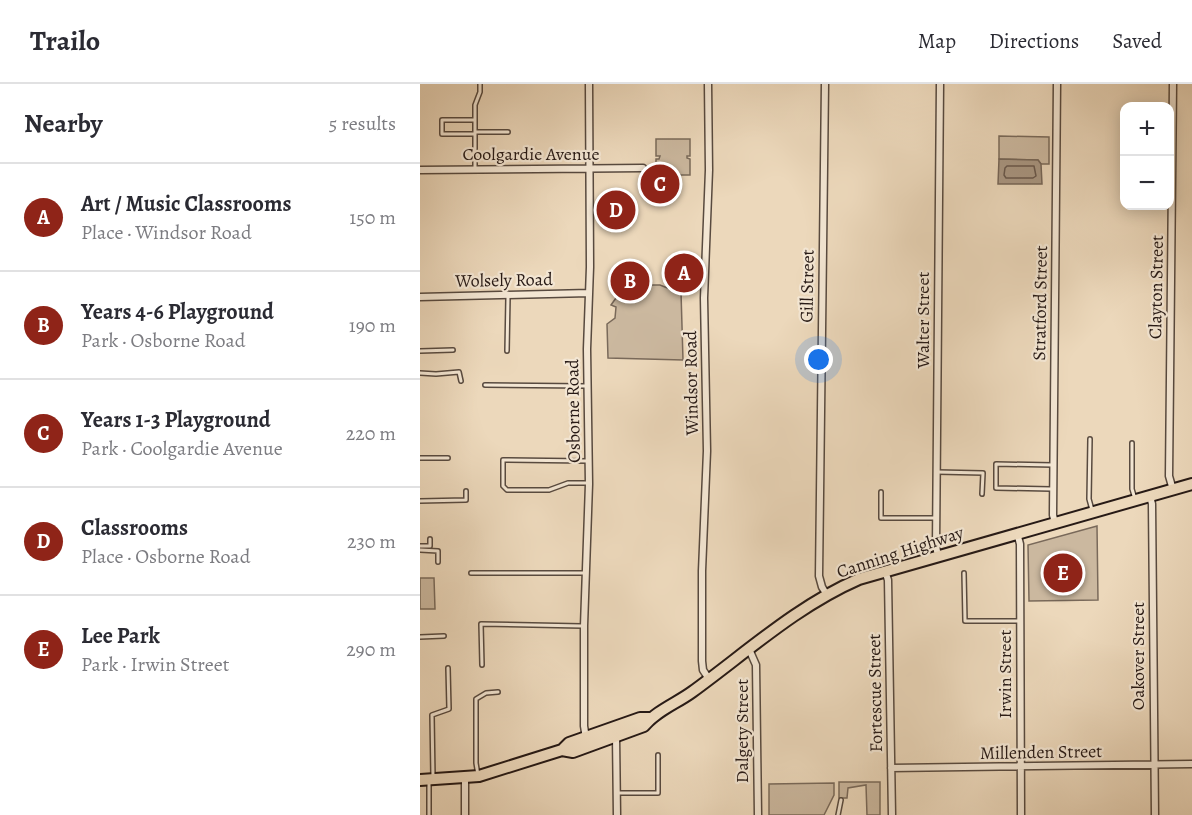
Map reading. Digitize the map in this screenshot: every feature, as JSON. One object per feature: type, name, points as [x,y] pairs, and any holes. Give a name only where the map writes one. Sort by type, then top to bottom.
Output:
[{"type":"highway","name":"Canning Highway","points":[[562,750],[573,752],[644,726],[650,718],[709,679],[778,627],[827,595],[860,579],[1192,484]]},
{"type":"highway","name":"Canning Highway","points":[[427,780],[479,776],[562,750],[570,743],[640,718],[650,718]]},
{"type":"street","name":"Osborne Road","points":[[586,738],[584,627],[589,483],[589,84]]},
{"type":"street","name":"Windsor Road","points":[[708,84],[708,188],[704,298],[707,451],[702,572],[702,661],[703,670],[709,679]]},
{"type":"street","name":"Gill Street","points":[[825,84],[819,576],[827,595]]},
{"type":"street","name":"Walter Street","points":[[938,556],[936,518],[940,84]]},
{"type":"street","name":"Stratford Street","points":[[1055,523],[1053,465],[1057,84]]},
{"type":"street","name":"Clayton Street","points":[[1173,84],[1170,476],[1173,490]]},
{"type":"street","name":"Coolgardie Avenue","points":[[420,170],[643,168]]},
{"type":"street","name":"Wolsely Road","points":[[420,297],[589,293]]},
{"type":"street","name":"Oakover Street","points":[[1150,496],[1152,504],[1155,815]]},
{"type":"street","name":"Irwin Street","points":[[1017,533],[1020,544],[1021,815]]},
{"type":"street","name":"Fortescue Street","points":[[885,571],[888,580],[892,815]]},
{"type":"street","name":"Dalgety Street","points":[[749,649],[756,665],[758,815]]},
{"type":"street","points":[[616,736],[617,815]]},
{"type":"street","name":"Millenden Street","points":[[891,768],[1192,764]]},
{"type":"street","points":[[465,778],[465,815]]},
{"type":"lane","points":[[475,169],[475,105],[480,92],[480,84]]},
{"type":"lane","points":[[475,120],[442,120],[442,134],[508,132]]},
{"type":"lane","points":[[507,295],[507,351]]},
{"type":"lane","points":[[420,351],[453,350]]},
{"type":"lane","points":[[420,373],[459,372],[461,381]]},
{"type":"lane","points":[[485,385],[588,386]]},
{"type":"lane","points":[[1090,439],[1089,499],[1093,512]]},
{"type":"lane","points":[[1132,443],[1132,489],[1135,500]]},
{"type":"lane","points":[[420,458],[448,458]]},
{"type":"lane","points":[[589,461],[503,460],[502,486],[507,490],[549,490],[568,483],[589,483]]},
{"type":"lane","points":[[1053,465],[996,464],[996,488],[1053,489]]},
{"type":"lane","points":[[937,472],[983,473],[982,494]]},
{"type":"lane","points":[[420,501],[466,500],[466,491]]},
{"type":"lane","points":[[881,492],[881,518],[936,518]]},
{"type":"lane","points":[[420,548],[430,546],[430,539]]},
{"type":"lane","points":[[420,548],[438,550],[438,562]]},
{"type":"lane","points":[[471,573],[586,573]]},
{"type":"lane","points":[[964,573],[965,621],[1020,621]]},
{"type":"lane","points":[[482,665],[482,624],[584,627]]},
{"type":"lane","points":[[420,637],[444,636]]},
{"type":"lane","points":[[429,815],[427,780],[432,715],[449,709],[448,668]]},
{"type":"lane","points":[[479,776],[476,763],[476,699],[486,693],[498,692]]},
{"type":"lane","points":[[616,793],[658,793],[658,756]]},
{"type":"lane","points":[[838,815],[841,800]]},
{"type":"shaded area","points":[[999,136],[1049,137],[1049,164],[1041,164],[1038,160],[999,159]]},
{"type":"shaded area","points":[[656,139],[690,139],[690,156],[687,158],[690,159],[690,175],[656,175],[656,159],[660,156],[656,156]]},
{"type":"shaded area","points":[[646,285],[660,285],[681,292],[683,360],[608,358],[607,324],[615,318],[616,307],[611,305],[616,298],[635,294]]},
{"type":"shaded area","points":[[1097,526],[1098,600],[1029,601],[1028,545]]},
{"type":"shaded area","points":[[420,578],[434,578],[435,609],[420,609]]},
{"type":"shaded area","points":[[839,782],[880,782],[880,815],[867,815],[866,785],[848,788],[847,798],[839,798]]},
{"type":"shaded area","points":[[834,783],[834,795],[824,815],[769,815],[769,784]]},
{"type":"water","points":[[999,159],[1038,160],[1041,164],[1042,184],[998,184]]},
{"type":"place","name":"Years 1-3 Playground","points":[[660,184]]},
{"type":"place","name":"Classrooms","points":[[616,210]]},
{"type":"place","name":"Art / Music Classrooms","points":[[684,273]]},
{"type":"place","name":"Years 4-6 Playground","points":[[630,281]]},
{"type":"place","name":"Lee Park","points":[[1063,573]]}]
